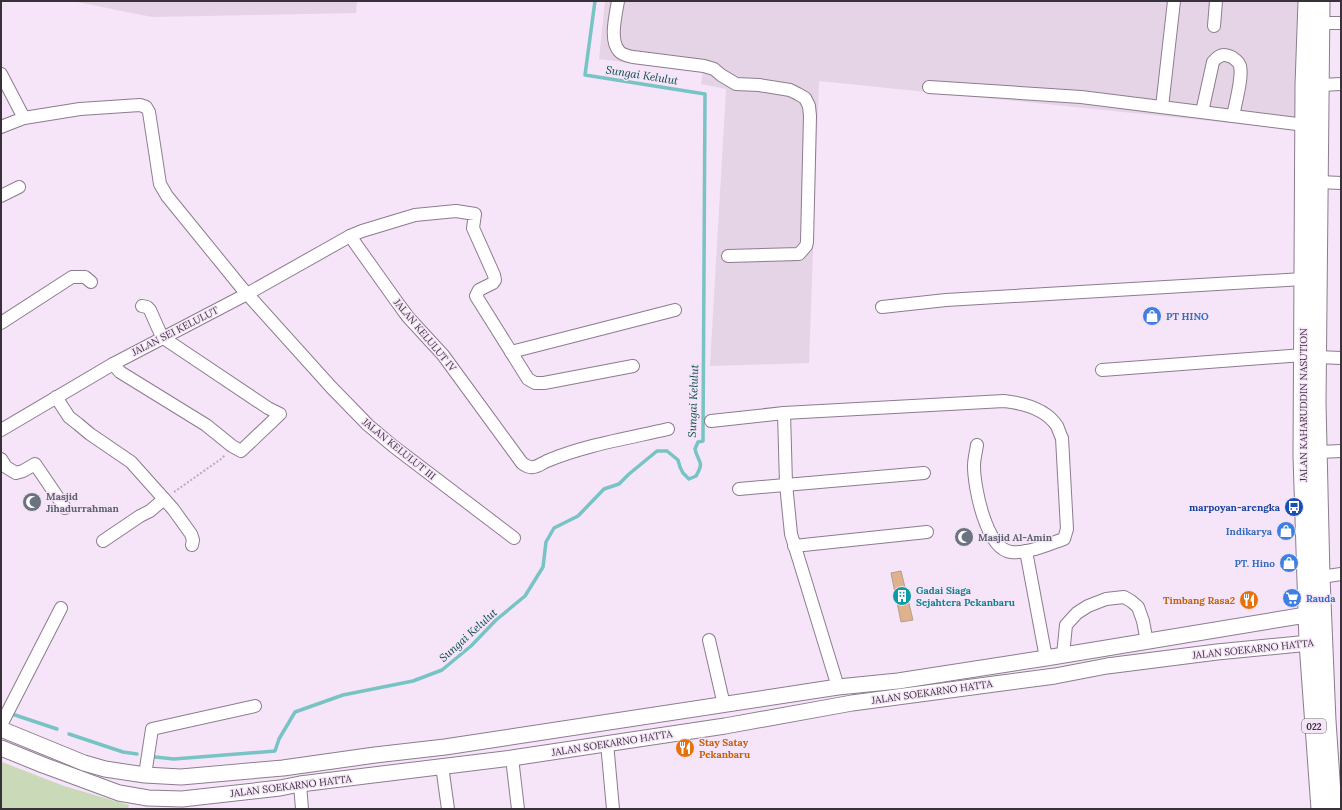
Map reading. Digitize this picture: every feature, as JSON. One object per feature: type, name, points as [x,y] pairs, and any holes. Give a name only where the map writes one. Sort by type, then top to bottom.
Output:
[{"type":"highway","name":"JALAN KAHARUDDIN NASUTION","points":[[1307,1],[1304,85],[1305,125],[1303,279],[1310,356],[1317,403],[1319,452],[1313,578],[1306,614],[1320,809]]},
{"type":"highway","name":"JALAN KAHARUDDIN NASUTION","points":[[1321,1],[1319,182],[1310,356],[1302,456],[1313,578],[1323,613],[1333,809]]},
{"type":"main road","name":"JALAN SOEKARNO HATTA","points":[[1,729],[84,763],[105,769],[145,775],[180,777],[283,768],[453,746],[838,687],[898,681],[1063,656],[1306,614],[1323,613]]},
{"type":"main road","name":"JALAN SOEKARNO HATTA","points":[[1,748],[43,766],[119,793],[148,798],[182,799],[512,758],[725,726],[852,703],[1055,676],[1107,666],[1217,652],[1324,642]]},
{"type":"main road","points":[[681,711],[684,732]]},
{"type":"street","points":[[618,1],[614,44],[624,55],[714,69],[736,84],[759,85],[790,90],[805,98],[809,106],[810,147],[806,246],[798,254],[728,256]]},
{"type":"street","points":[[1162,107],[1174,1]]},
{"type":"street","points":[[1214,26],[1216,1]]},
{"type":"street","points":[[1320,23],[1341,23]]},
{"type":"street","points":[[1202,112],[1213,62],[1216,58],[1222,55],[1229,56],[1240,65],[1241,74],[1233,116]]},
{"type":"street","points":[[1,74],[24,118],[1,127]]},
{"type":"street","points":[[1320,85],[1341,84]]},
{"type":"street","points":[[929,87],[1080,97],[1305,125]]},
{"type":"street","name":"JALAN KELULUT III","points":[[24,118],[80,109],[140,105],[146,107],[149,112],[160,184],[227,271],[368,425],[514,538]]},
{"type":"street","points":[[1319,182],[1341,183]]},
{"type":"street","points":[[1,196],[19,187]]},
{"type":"street","name":"JALAN SEI KELULUT","points":[[1,430],[113,364],[162,337],[247,294],[350,236],[415,215],[456,211],[475,214],[472,228],[495,280],[493,283],[479,290],[476,296],[511,352]]},
{"type":"street","name":"JALAN KELULUT IV","points":[[350,236],[408,317],[443,355],[522,463],[526,466],[533,468],[566,453],[668,429]]},
{"type":"street","points":[[1,323],[72,277],[85,277],[91,282]]},
{"type":"street","points":[[882,307],[984,297],[1303,279]]},
{"type":"street","points":[[113,364],[120,372],[206,425],[237,449],[280,414],[268,408],[162,337],[150,310],[147,307],[142,306]]},
{"type":"street","points":[[633,366],[535,384],[528,379],[511,352],[675,310]]},
{"type":"street","points":[[1102,370],[1310,356],[1341,358]]},
{"type":"street","points":[[56,397],[69,417],[90,434],[131,462],[164,499],[191,534],[193,540],[192,545]]},
{"type":"street","points":[[711,421],[784,413],[1004,401],[1022,403],[1046,415],[1057,426],[1062,438],[1067,529],[1064,539],[1026,551],[1010,552],[1000,546],[991,534],[982,514],[977,494],[974,466],[977,445]]},
{"type":"street","points":[[784,413],[786,484],[791,534],[838,687]]},
{"type":"street","points":[[1319,452],[1341,451]]},
{"type":"street","points":[[1,459],[6,467],[16,473],[35,464],[65,508]]},
{"type":"street","points":[[739,489],[924,473]]},
{"type":"street","points":[[103,541],[150,511],[164,499]]},
{"type":"street","points":[[794,546],[927,532]]},
{"type":"street","points":[[1026,551],[1046,658]]},
{"type":"street","points":[[1313,578],[1341,574]]},
{"type":"street","points":[[1063,656],[1066,625],[1077,613],[1088,606],[1106,599],[1124,597],[1138,608],[1143,621],[1147,642]]},
{"type":"street","points":[[1,725],[61,608]]},
{"type":"street","points":[[709,640],[724,705]]},
{"type":"street","points":[[145,775],[152,729],[255,706]]},
{"type":"street","points":[[607,743],[613,809]]},
{"type":"street","points":[[512,758],[518,809]]},
{"type":"street","points":[[442,766],[448,809]]},
{"type":"street","points":[[300,784],[302,809]]},
{"type":"path","points":[[164,499],[237,449]]},
{"type":"shaded area","points":[[72,1],[357,1],[356,13],[152,17]]},
{"type":"shaded area","points":[[605,1],[1305,1],[1299,130],[819,81],[809,363],[710,366],[726,89],[701,84],[703,72],[599,59]]},
{"type":"green space","points":[[2,762],[64,786],[129,805],[128,809],[1,809]]},
{"type":"building","name":"Gadai Siaga Sejahtera Pekanbaru","points":[[901,571],[913,620],[901,622],[891,573]]},
{"type":"waterway","name":"Sungai Kelulut","points":[[155,757],[174,759],[275,751],[279,739],[295,712],[343,695],[413,681],[442,670],[471,646],[496,620],[525,596],[543,567],[546,542],[554,528],[578,516],[604,489],[619,484],[657,451],[667,451],[678,460],[683,473],[689,479],[696,476],[699,471],[700,462],[695,449],[698,442],[703,441],[705,94],[585,75],[595,1]]},
{"type":"waterway","points":[[12,714],[57,729]]},
{"type":"waterway","points":[[69,734],[123,752],[137,754]]},
{"type":"place","name":"PT HINO","points":[[1152,316]]},
{"type":"place","name":"Masjid Jihadurrahman","points":[[32,502]]},
{"type":"place","name":"marpoyan-arengka","points":[[1294,507]]},
{"type":"place","name":"Indikarya","points":[[1286,531]]},
{"type":"place","name":"Masjid Al-Amin","points":[[964,537]]},
{"type":"place","name":"PT. Hino","points":[[1289,563]]},
{"type":"place","name":"Gadai Siaga Sejahtera Pekanbaru","points":[[902,596]]},
{"type":"place","name":"Rauda","points":[[1292,598]]},
{"type":"place","name":"Timbang Rasa2","points":[[1249,600]]},
{"type":"place","name":"Stay Satay Pekanbaru","points":[[685,748]]}]
